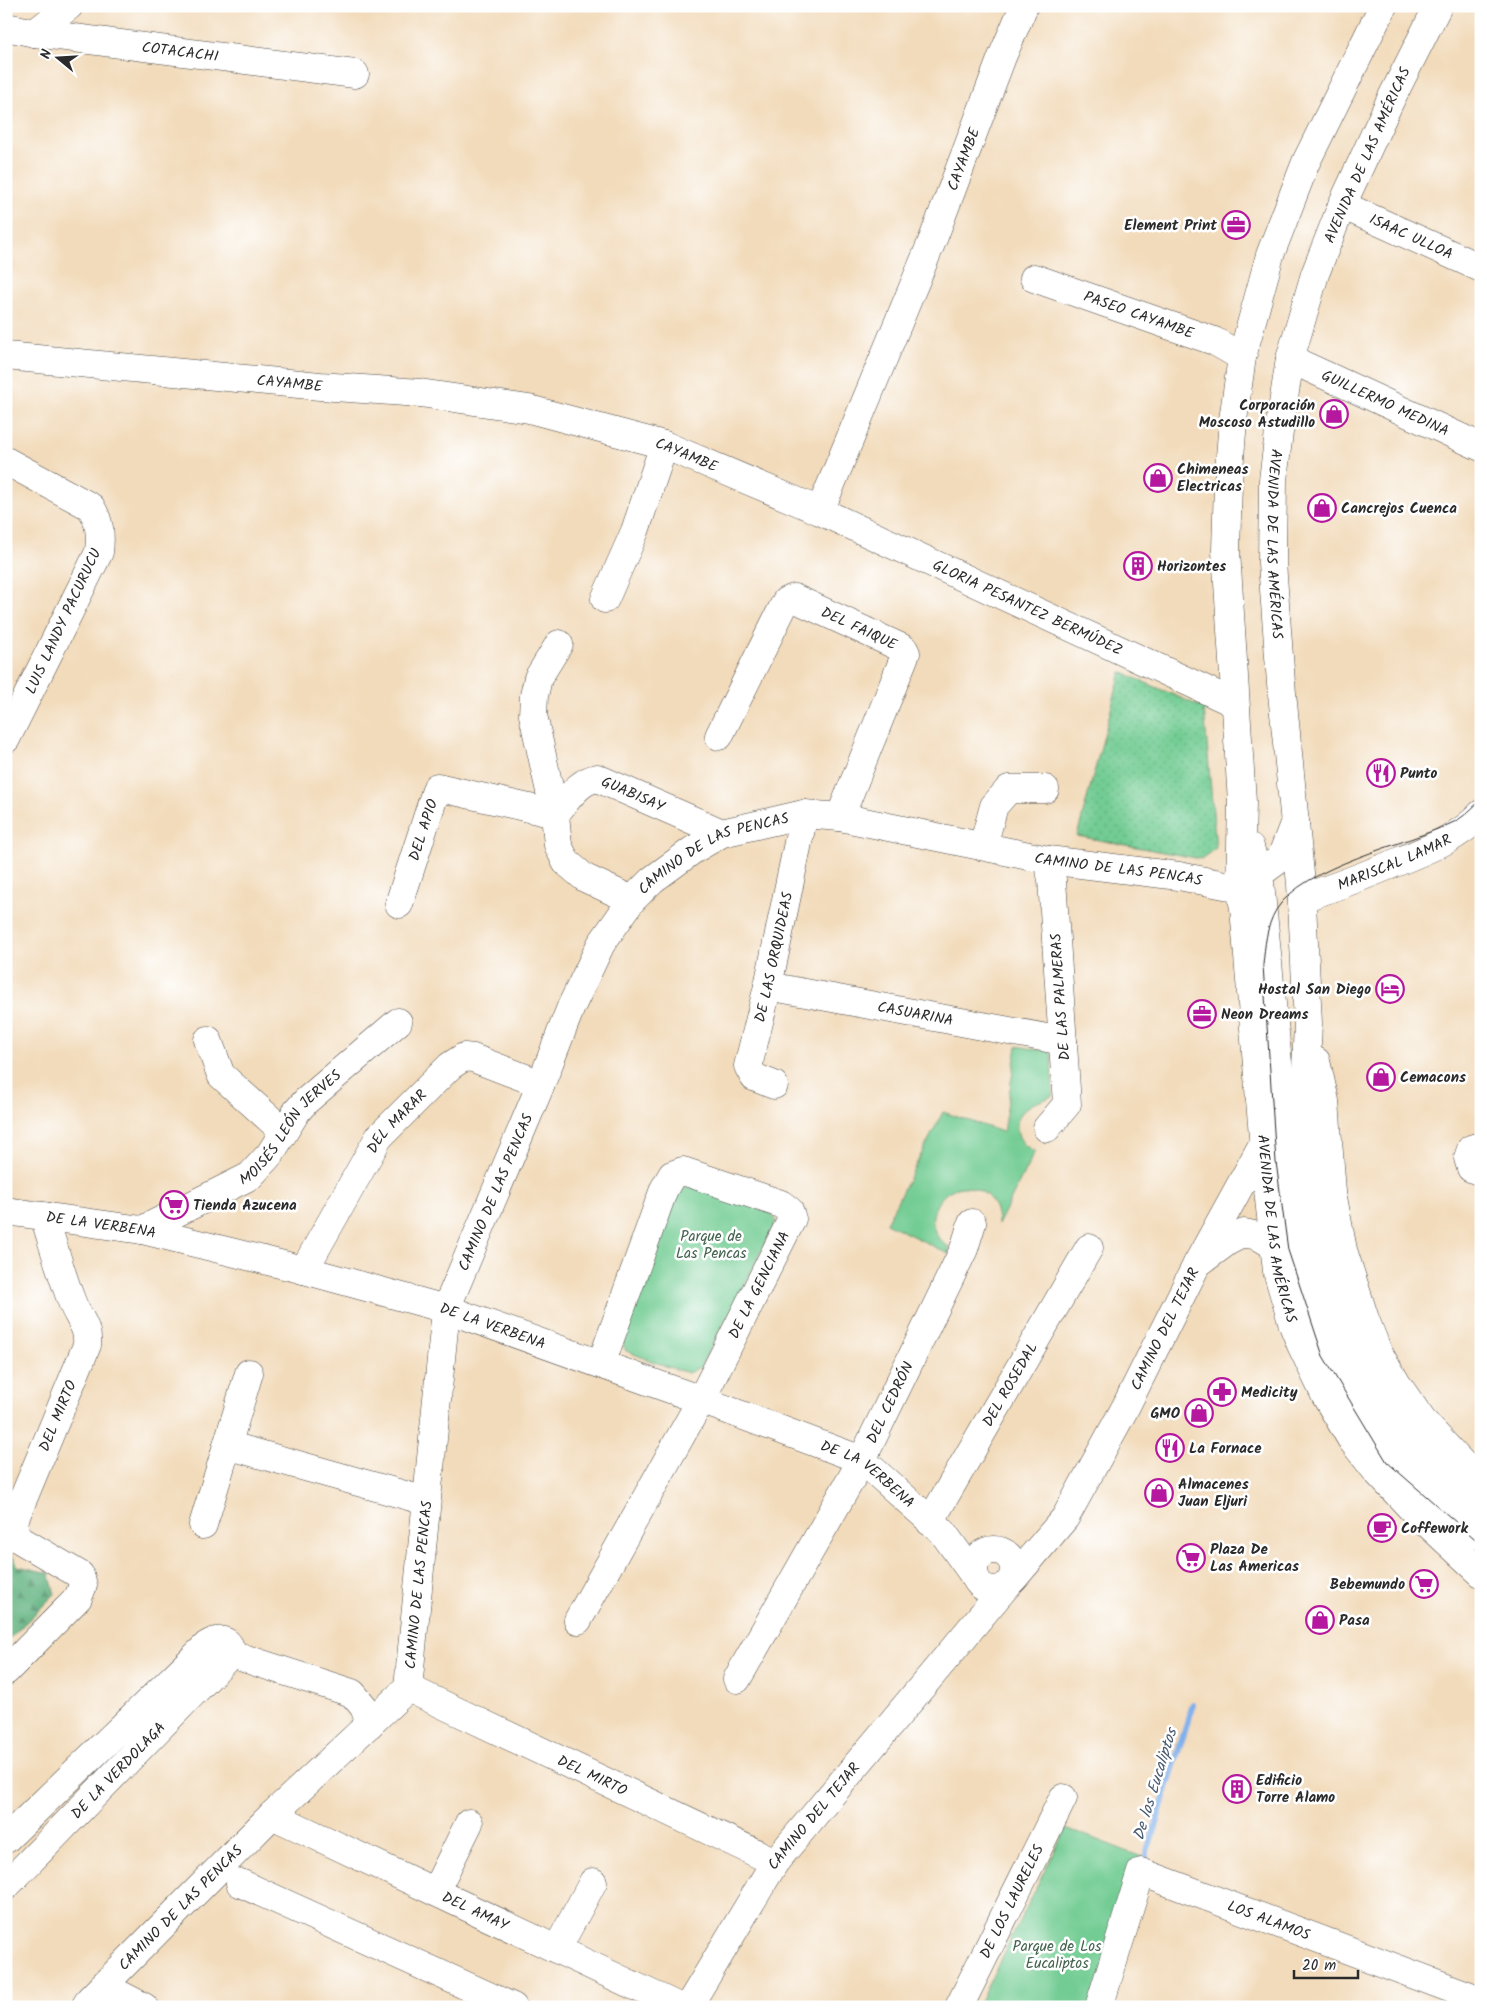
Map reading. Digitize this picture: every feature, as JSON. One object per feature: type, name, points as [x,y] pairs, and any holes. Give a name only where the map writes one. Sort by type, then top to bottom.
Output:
[{"type":"street","points":[[35,33],[69,6]]},
{"type":"street","name":"CAYAMBE","points":[[6,356],[320,386],[420,393],[529,409],[664,445],[820,511],[933,239],[1002,57],[1024,6]]},
{"type":"street","name":"AVENIDA DE LAS AMÉRICAS","points":[[1383,6],[1306,162],[1270,255],[1242,357],[1233,420],[1226,551],[1234,703],[1242,819],[1249,881],[1247,892],[1252,900],[1266,938],[1284,1163],[1304,1271],[1323,1330],[1355,1401],[1391,1452],[1481,1536]]},
{"type":"street","name":"AVENIDA DE LAS AMÉRICAS","points":[[1438,6],[1390,101],[1342,205],[1315,274],[1290,359],[1280,424],[1273,480],[1272,563],[1302,898],[1308,1022],[1304,1114],[1308,1179],[1321,1258],[1352,1342],[1371,1383],[1403,1434],[1465,1501],[1481,1514]]},
{"type":"street","name":"COTACACHI","points":[[6,27],[35,33],[355,74]]},
{"type":"street","name":"ISAAC ULLOA","points":[[1342,205],[1481,268]]},
{"type":"street","name":"PASEO CAYAMBE","points":[[1034,278],[1214,341],[1242,357]]},
{"type":"street","name":"GUILLERMO MEDINA","points":[[1290,359],[1481,447]]},
{"type":"street","points":[[605,599],[635,531],[664,445]]},
{"type":"street","name":"LUIS LANDY PACURUCU","points":[[6,461],[91,507],[97,518],[101,536],[99,552],[6,739]]},
{"type":"street","name":"GLORIA PESANTEZ BERMÚDEZ","points":[[820,511],[1234,703]]},
{"type":"street","name":"DEL FAIQUE","points":[[719,736],[786,601],[790,598],[794,598],[904,649],[906,654],[840,817]]},
{"type":"street","points":[[559,644],[538,678],[534,696],[534,714],[555,814],[558,845],[566,862],[585,878],[632,900]]},
{"type":"street","name":"GUABISAY","points":[[555,814],[580,786],[597,778],[722,833]]},
{"type":"street","name":"DEL APIO","points":[[399,904],[437,788],[555,814]]},
{"type":"street","points":[[982,846],[994,806],[1009,789],[1046,789]]},
{"type":"street","name":"CAMINO DE LAS PENCAS","points":[[85,2007],[90,1998],[272,1815],[408,1688],[446,1309],[571,1008],[601,944],[632,900],[666,869],[722,833],[804,814],[840,817],[1048,860],[1179,876],[1249,881]]},
{"type":"street","name":"DE LAS ORQUIDEAS","points":[[774,1085],[754,1077],[748,1066],[768,986],[804,814]]},
{"type":"street","name":"MARISCAL LAMAR","points":[[1302,898],[1350,882],[1426,850],[1454,835],[1476,820],[1481,814]]},
{"type":"street","points":[[1249,881],[1280,858],[1295,821]]},
{"type":"street","name":"DE LAS PALMERAS","points":[[1047,1128],[1067,1104],[1052,880],[1048,860]]},
{"type":"street","name":"AVENIDA DE LAS AMÉRICAS","points":[[1249,881],[1244,908],[1277,1271],[1301,1345],[1339,1421],[1351,1439],[1395,1491],[1481,1573]]},
{"type":"street","name":"CASUARINA","points":[[768,986],[1063,1041]]},
{"type":"street","name":"MOISÉS LEÓN JERVES","points":[[142,1230],[250,1176],[270,1154],[297,1111],[306,1101],[398,1022]]},
{"type":"street","name":"AVENIDA DE LAS AMÉRICAS","points":[[1308,1022],[1325,1101],[1332,1192],[1343,1250],[1365,1319],[1378,1352],[1422,1420],[1481,1484]]},
{"type":"street","points":[[208,1040],[221,1075],[284,1132]]},
{"type":"street","name":"DEL MARAR","points":[[304,1270],[380,1137],[450,1066],[464,1057],[473,1058],[541,1084]]},
{"type":"street","name":"CAMINO DEL TEJAR","points":[[688,2007],[775,1862],[1065,1518],[1124,1410],[1197,1264],[1264,1142]]},
{"type":"street","points":[[1481,1146],[1471,1149],[1468,1158],[1471,1168],[1481,1172]]},
{"type":"street","name":"DE LA GENCIANA","points":[[578,1620],[701,1400],[792,1219],[789,1210],[781,1204],[683,1171],[672,1175],[664,1189],[601,1364]]},
{"type":"street","name":"DE LA VERBENA","points":[[6,1211],[142,1230],[304,1270],[446,1309],[862,1460],[936,1526],[977,1580]]},
{"type":"street","name":"DEL MIRTO","points":[[6,1670],[78,1598],[83,1586],[80,1575],[17,1538],[14,1522],[84,1356],[88,1337],[81,1317],[72,1304],[44,1216]]},
{"type":"street","name":"DEL CEDRÓN","points":[[737,1679],[862,1460],[964,1249],[972,1223]]},
{"type":"street","points":[[1197,1264],[1227,1242],[1244,1233],[1258,1236],[1275,1246]]},
{"type":"street","name":"DEL ROSEDAL","points":[[936,1526],[1089,1248]]},
{"type":"street","points":[[203,1525],[249,1373]]},
{"type":"street","points":[[227,1445],[426,1501]]},
{"type":"street","points":[[995,1549],[1010,1556],[1015,1567],[1011,1582],[1003,1589],[990,1590],[977,1580],[975,1564],[981,1554],[1065,1518]]},
{"type":"street","name":"DE LA VERBENA","points":[[936,1526],[995,1549]]},
{"type":"street","name":"CAMINO DEL TEJAR","points":[[961,1642],[977,1580]]},
{"type":"street","points":[[219,1649],[352,1693],[364,1707],[370,1724]]},
{"type":"street","name":"DE LA VERDOLAGA","points":[[6,1839],[219,1649]]},
{"type":"street","name":"DE LA VERDOLAGA","points":[[6,1886],[219,1649]]},
{"type":"street","name":"DEL MIRTO","points":[[408,1688],[775,1862]]},
{"type":"street","name":"DE LOS LAURELES","points":[[959,2007],[1063,1798]]},
{"type":"street","name":"DEL AMAY","points":[[272,1815],[679,2007]]},
{"type":"street","points":[[435,1892],[469,1823]]},
{"type":"street","name":"LOS ALAMOS","points":[[1098,2007],[1141,1872],[1481,2000]]},
{"type":"street","points":[[557,1949],[592,1882]]},
{"type":"street","points":[[240,1883],[513,2007]]},
{"type":"street","points":[[103,1986],[144,2007]]},
{"type":"green space","points":[[1121,672],[1204,708],[1216,848],[1201,859],[1077,836]]},
{"type":"green space","points":[[1017,1046],[1051,1052],[1053,1095],[1031,1105],[1022,1112],[1019,1118],[1017,1131],[1019,1137],[1028,1148],[1035,1151],[998,1225],[996,1211],[990,1199],[982,1192],[968,1187],[956,1188],[946,1194],[938,1203],[933,1214],[933,1226],[938,1237],[949,1247],[949,1254],[886,1223],[943,1112],[1003,1132]]},
{"type":"green space","name":"Parque de Las Pencas","points":[[692,1186],[771,1213],[776,1221],[742,1290],[700,1367],[688,1373],[626,1351],[623,1344],[623,1336],[677,1194],[684,1188]]},
{"type":"green space","points":[[6,1545],[18,1566],[49,1573],[55,1594],[6,1642]]},
{"type":"green space","name":"Parque de Los Eucaliptos","points":[[1066,1828],[1142,1857],[1132,1879],[1092,2007],[977,2007]]},
{"type":"waterway","name":"De los Eucaliptos","points":[[1143,1865],[1193,1704]]},
{"type":"tram line","points":[[1481,800],[1465,815],[1454,822],[1332,868],[1309,880],[1290,894],[1276,910],[1270,923],[1266,937],[1263,965],[1276,1162],[1288,1250],[1323,1356],[1387,1462],[1481,1544]]},
{"type":"place","name":"Element Print","points":[[1236,225]]},
{"type":"place","name":"Corporación Moscoso Astudillo","points":[[1334,414]]},
{"type":"place","name":"Chimeneas Electricas","points":[[1158,478]]},
{"type":"place","name":"Cancrejos Cuenca","points":[[1322,508]]},
{"type":"place","name":"Horizontes","points":[[1138,566]]},
{"type":"place","name":"Punto","points":[[1381,773]]},
{"type":"place","name":"Hostal San Diego","points":[[1390,989]]},
{"type":"place","name":"Neon Dreams","points":[[1202,1014]]},
{"type":"place","name":"Cemacons","points":[[1381,1077]]},
{"type":"place","name":"Tienda Azucena","points":[[174,1205]]},
{"type":"place","name":"Medicity","points":[[1222,1392]]},
{"type":"place","name":"GMO","points":[[1199,1413]]},
{"type":"place","name":"La Fornace","points":[[1170,1448]]},
{"type":"place","name":"Almacenes Juan Eljuri","points":[[1159,1493]]},
{"type":"place","name":"Coffework","points":[[1382,1528]]},
{"type":"place","name":"Plaza De Las Americas","points":[[1191,1558]]},
{"type":"place","name":"Bebemundo","points":[[1424,1584]]},
{"type":"place","name":"Pasa","points":[[1320,1620]]},
{"type":"place","name":"Edificio Torre Alamo","points":[[1237,1789]]}]
